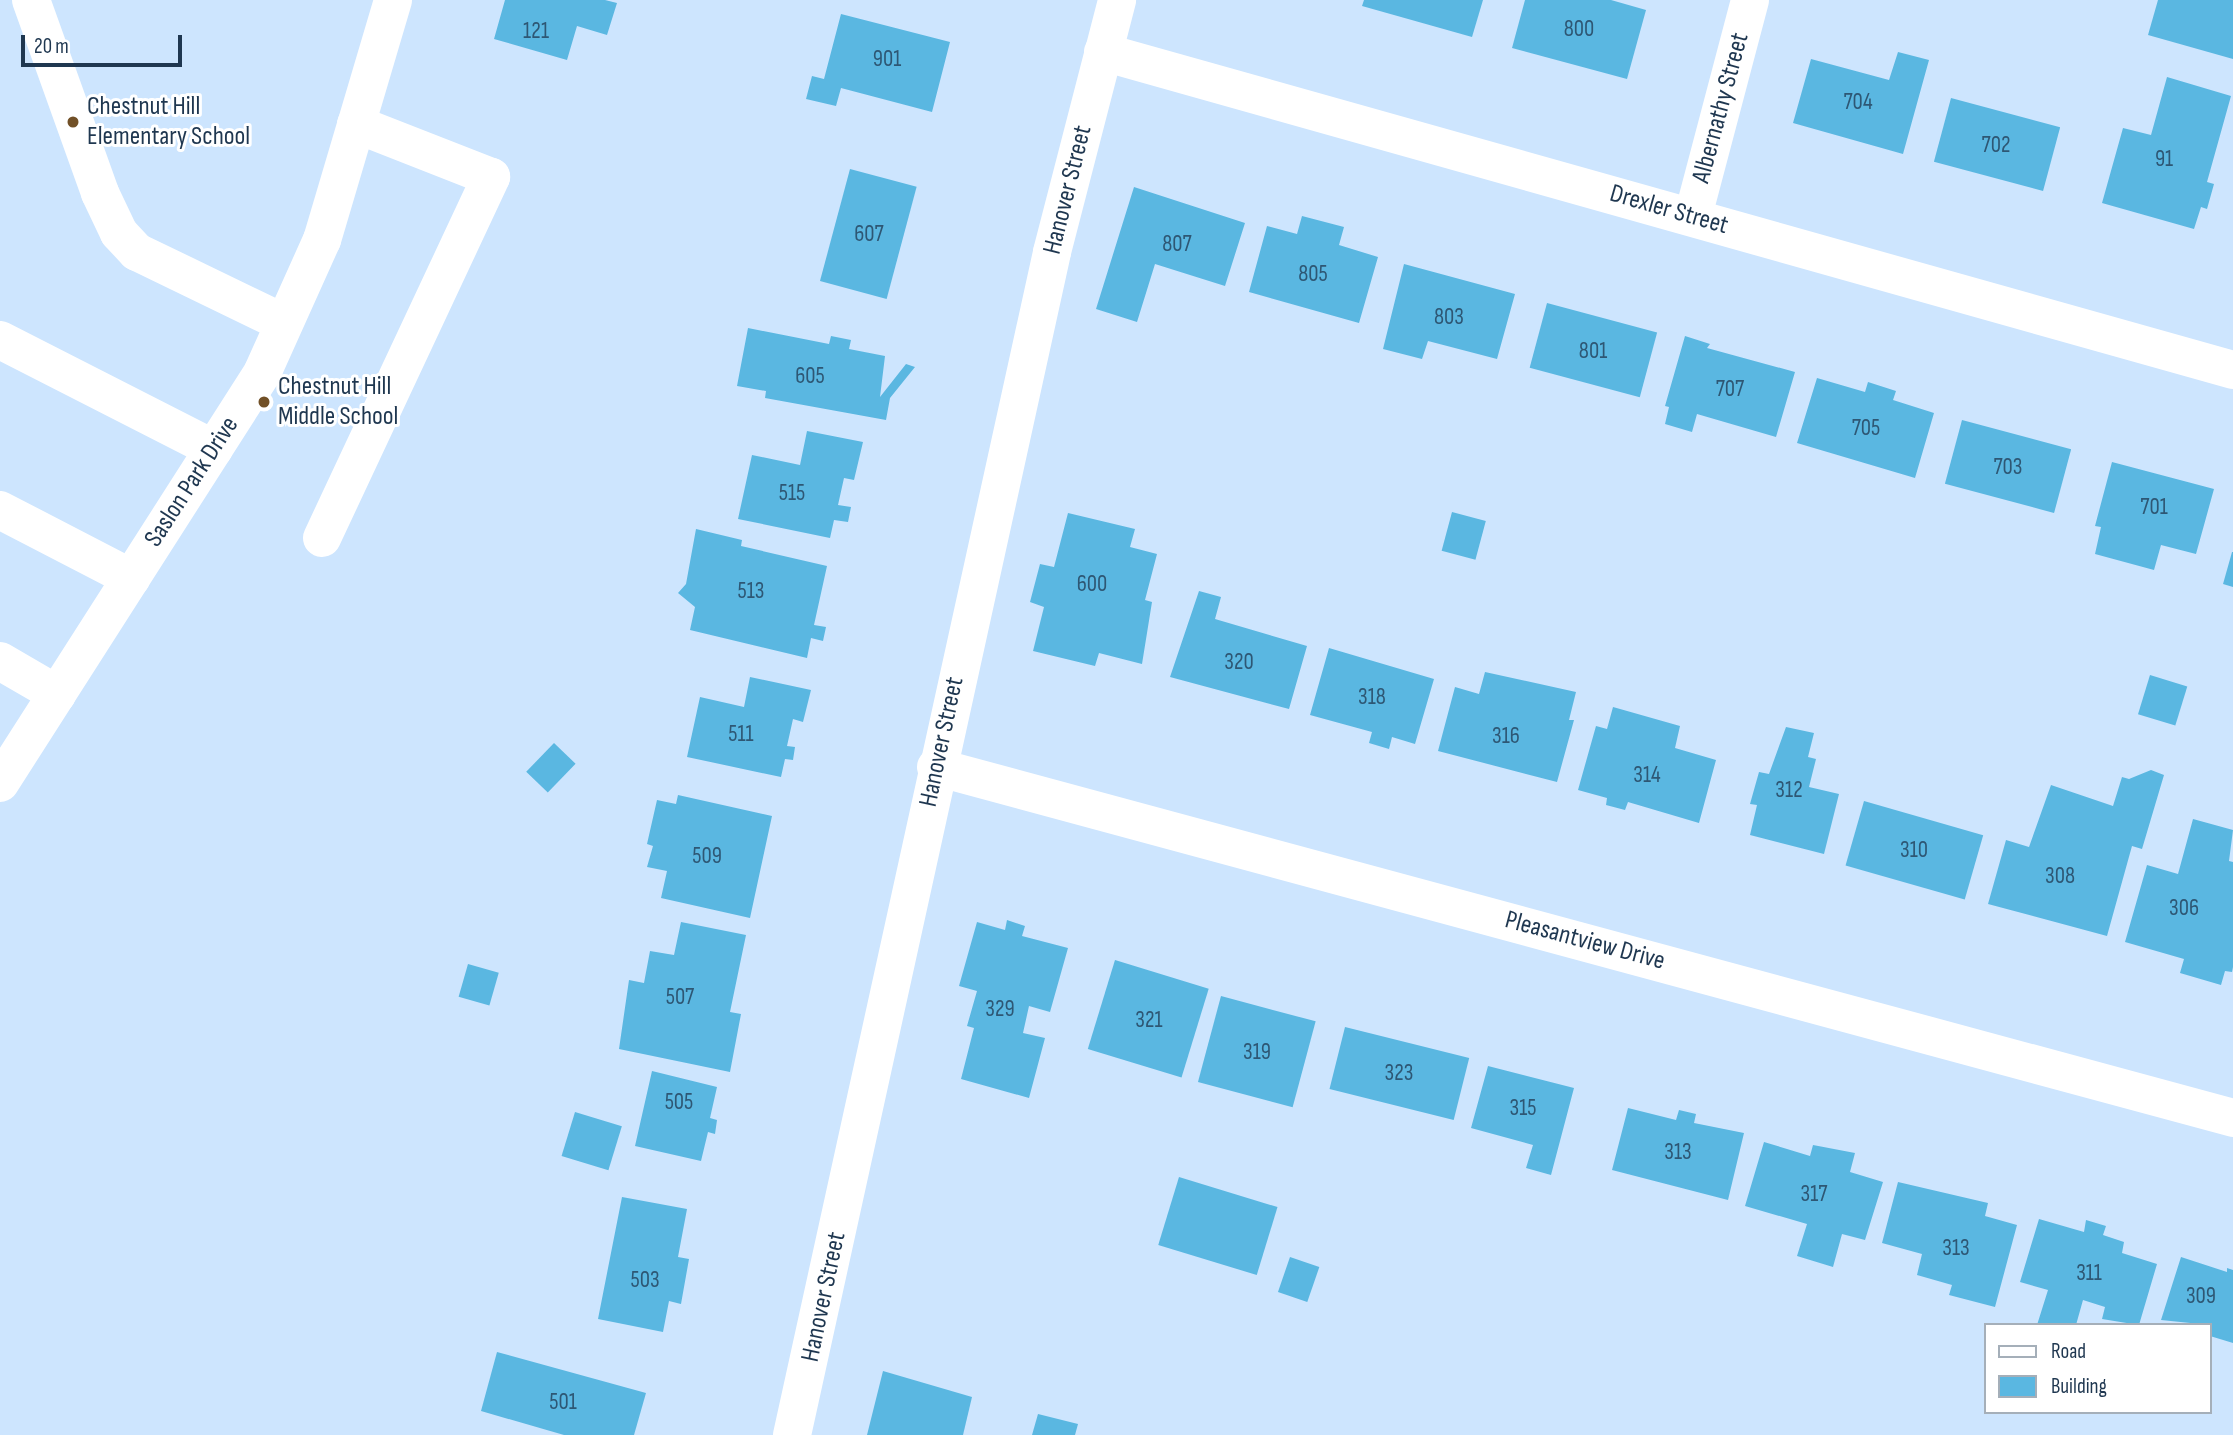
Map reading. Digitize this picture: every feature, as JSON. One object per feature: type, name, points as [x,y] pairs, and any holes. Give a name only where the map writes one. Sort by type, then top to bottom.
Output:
[{"type":"street","points":[[31,0],[100,193],[119,233],[137,252],[284,323]]},
{"type":"street","name":"Saslon Park Drive","points":[[0,783],[263,371],[322,240],[393,0]]},
{"type":"street","name":"Hanover Street","points":[[792,1435],[936,767],[1052,252],[1117,0]]},
{"type":"street","name":"Albernathy Street","points":[[1693,216],[1750,0]]},
{"type":"street","name":"Drexler Street","points":[[1103,52],[2233,370]]},
{"type":"street","points":[[321,538],[491,177],[356,124]]},
{"type":"street","points":[[0,340],[214,449]]},
{"type":"street","points":[[0,510],[131,579]]},
{"type":"street","points":[[0,661],[57,694]]},
{"type":"street","name":"Pleasantview Drive","points":[[936,767],[2233,1118]]},
{"type":"building","points":[[505,0],[605,0],[617,3],[607,35],[577,26],[567,60],[494,39]]},
{"type":"building","points":[[1364,0],[1483,0],[1472,37],[1362,6]]},
{"type":"building","points":[[1525,0],[1611,0],[1646,10],[1627,79],[1512,48]]},
{"type":"building","points":[[2158,0],[2233,0],[2233,59],[2148,35]]},
{"type":"building","points":[[841,14],[950,42],[932,112],[841,88],[836,106],[806,99],[812,76],[824,79]]},
{"type":"building","points":[[1898,52],[1929,60],[1903,154],[1793,123],[1811,59],[1889,80]]},
{"type":"building","points":[[2167,77],[2231,96],[2207,182],[2214,184],[2207,209],[2201,207],[2194,229],[2102,203],[2123,128],[2151,135]]},
{"type":"building","points":[[1951,98],[2060,127],[2043,191],[1934,162]]},
{"type":"building","points":[[850,169],[917,187],[887,299],[820,281]]},
{"type":"building","points":[[1134,187],[1245,223],[1225,286],[1155,264],[1137,322],[1096,309]]},
{"type":"building","points":[[1302,216],[1344,227],[1339,245],[1378,257],[1359,323],[1249,292],[1267,226],[1297,234]]},
{"type":"building","points":[[1404,264],[1515,294],[1497,359],[1428,341],[1422,359],[1383,349]]},
{"type":"building","points":[[1547,303],[1657,333],[1640,397],[1530,368]]},
{"type":"building","points":[[748,328],[829,344],[831,336],[851,340],[849,349],[885,356],[880,397],[906,364],[915,367],[890,398],[886,420],[765,398],[766,391],[737,386]]},
{"type":"building","points":[[1685,336],[1710,344],[1707,348],[1795,372],[1776,437],[1697,414],[1692,432],[1665,424],[1669,407],[1665,406]]},
{"type":"building","points":[[1817,378],[1865,392],[1868,382],[1896,391],[1893,400],[1934,413],[1915,478],[1797,443]]},
{"type":"building","points":[[1962,420],[2071,449],[2054,513],[1945,484]]},
{"type":"building","points":[[807,431],[863,442],[854,480],[844,478],[838,505],[851,507],[848,522],[834,520],[830,538],[738,519],[752,455],[800,465]]},
{"type":"building","points":[[2112,462],[2214,489],[2196,554],[2161,545],[2154,570],[2095,554],[2101,527],[2095,526]]},
{"type":"building","points":[[1452,512],[1486,521],[1475,560],[1442,551]]},
{"type":"building","points":[[1068,513],[1135,529],[1130,547],[1157,554],[1145,600],[1152,602],[1142,664],[1099,653],[1095,666],[1033,651],[1044,607],[1030,602],[1040,564],[1054,567]]},
{"type":"building","points":[[696,529],[742,540],[741,546],[827,566],[814,625],[826,627],[823,641],[811,638],[807,658],[690,630],[695,607],[678,593],[686,584]]},
{"type":"building","points":[[2233,552],[2233,587],[2223,584]]},
{"type":"building","points":[[1199,591],[1221,597],[1215,619],[1307,646],[1289,709],[1170,677]]},
{"type":"building","points":[[1329,648],[1434,679],[1415,744],[1392,737],[1389,749],[1369,743],[1372,732],[1310,715]]},
{"type":"building","points":[[1485,672],[1576,692],[1569,720],[1574,720],[1557,782],[1438,751],[1455,687],[1479,694]]},
{"type":"building","points":[[2150,675],[2187,686],[2175,726],[2138,714]]},
{"type":"building","points":[[750,677],[811,690],[803,722],[793,719],[787,746],[795,747],[793,760],[785,759],[781,777],[687,757],[700,697],[744,707]]},
{"type":"building","points":[[1613,707],[1680,726],[1675,748],[1716,760],[1699,823],[1628,802],[1625,810],[1606,805],[1607,798],[1578,790],[1596,726],[1607,729]]},
{"type":"building","points":[[1786,727],[1814,733],[1808,757],[1816,759],[1809,787],[1839,794],[1824,854],[1750,835],[1757,805],[1750,804],[1759,772],[1769,774]]},
{"type":"building","points":[[554,743],[576,764],[548,793],[526,772]]},
{"type":"building","points":[[2151,770],[2164,775],[2142,849],[2132,846],[2107,936],[1988,904],[2006,840],[2029,847],[2051,785],[2113,806],[2122,777],[2129,779]]},
{"type":"building","points":[[678,795],[772,816],[750,918],[661,898],[667,871],[647,867],[653,846],[647,844],[657,800],[676,804]]},
{"type":"building","points":[[1864,801],[1983,835],[1965,900],[1846,865]]},
{"type":"building","points":[[2193,819],[2233,830],[2229,861],[2233,862],[2233,967],[2232,972],[2225,971],[2221,985],[2180,973],[2184,959],[2125,942],[2147,865],[2178,874]]},
{"type":"building","points":[[1007,920],[1025,926],[1022,936],[1068,948],[1050,1012],[1029,1006],[1023,1033],[1045,1038],[1029,1098],[961,1079],[974,1028],[967,1026],[977,991],[959,986],[977,922],[1005,930]]},
{"type":"building","points":[[681,922],[746,935],[730,1012],[741,1014],[730,1072],[619,1049],[629,980],[644,983],[650,951],[674,955]]},
{"type":"building","points":[[1115,960],[1209,989],[1182,1078],[1088,1049]]},
{"type":"building","points":[[468,964],[499,973],[489,1006],[459,997]]},
{"type":"building","points":[[1221,996],[1316,1021],[1293,1107],[1198,1082]]},
{"type":"building","points":[[1345,1027],[1469,1058],[1454,1120],[1330,1089]]},
{"type":"building","points":[[1488,1066],[1574,1088],[1551,1175],[1526,1168],[1533,1145],[1471,1128]]},
{"type":"building","points":[[652,1071],[717,1087],[710,1118],[717,1120],[715,1134],[708,1132],[701,1161],[635,1146]]},
{"type":"building","points":[[1628,1108],[1676,1120],[1679,1110],[1696,1114],[1694,1123],[1744,1133],[1728,1200],[1612,1170]]},
{"type":"building","points":[[575,1112],[622,1126],[608,1170],[562,1156]]},
{"type":"building","points":[[1764,1142],[1810,1156],[1813,1145],[1855,1153],[1850,1172],[1883,1182],[1865,1240],[1842,1234],[1833,1267],[1797,1256],[1807,1224],[1745,1206]]},
{"type":"building","points":[[1179,1177],[1277,1207],[1257,1275],[1158,1245]]},
{"type":"building","points":[[1898,1182],[1988,1203],[1985,1216],[2017,1225],[1995,1307],[1949,1295],[1952,1285],[1917,1275],[1922,1254],[1882,1243]]},
{"type":"building","points":[[622,1197],[687,1209],[678,1257],[689,1259],[681,1304],[669,1301],[663,1332],[598,1319]]},
{"type":"building","points":[[2039,1219],[2084,1232],[2086,1220],[2106,1226],[2103,1235],[2124,1242],[2122,1253],[2157,1264],[2140,1323],[2102,1319],[2105,1307],[2083,1300],[2077,1323],[2038,1323],[2048,1290],[2020,1282]]},
{"type":"building","points":[[1290,1257],[1319,1267],[1307,1302],[1278,1292]]},
{"type":"building","points":[[2181,1257],[2227,1272],[2227,1268],[2233,1270],[2233,1343],[2212,1337],[2212,1323],[2161,1320]]},
{"type":"building","points":[[497,1352],[646,1393],[634,1435],[564,1435],[481,1411]]},
{"type":"building","points":[[883,1371],[972,1397],[963,1435],[867,1435]]},
{"type":"building","points":[[1038,1414],[1078,1424],[1075,1435],[1032,1435]]},
{"type":"place","name":"Chestnut Hill Elementary School","points":[[73,122]]},
{"type":"place","name":"Chestnut Hill Middle School","points":[[264,402]]}]
